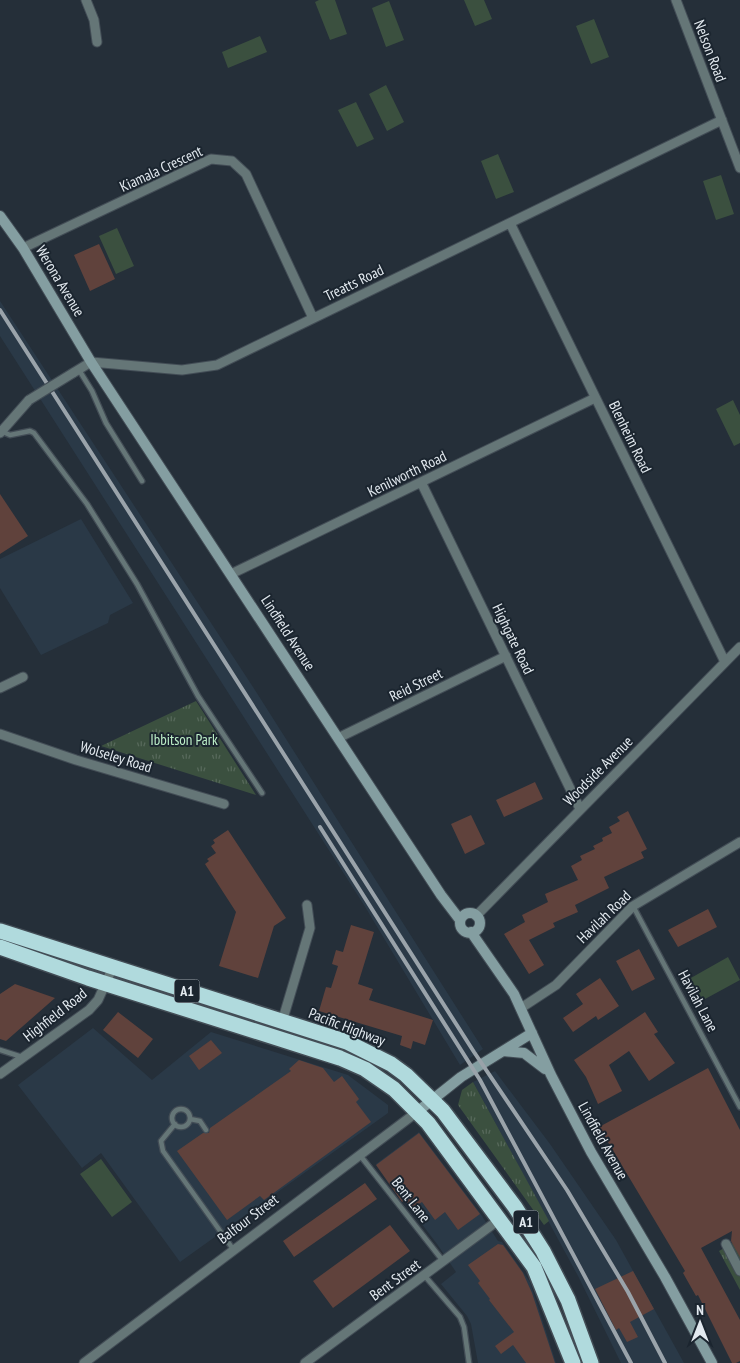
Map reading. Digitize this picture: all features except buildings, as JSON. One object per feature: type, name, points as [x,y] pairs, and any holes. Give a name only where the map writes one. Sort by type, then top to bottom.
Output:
[{"type":"highway","name":"Pacific Highway","points":[[0,931],[347,1042],[374,1055],[406,1075],[432,1099],[485,1166],[533,1233],[561,1285],[591,1363]]},
{"type":"highway","name":"Pacific Highway","points":[[0,947],[353,1063],[394,1089],[417,1112],[500,1218],[534,1267],[573,1363]]},
{"type":"street","points":[[86,0],[94,20],[97,42]]},
{"type":"street","name":"Nelson Road","points":[[676,0],[740,168]]},
{"type":"street","name":"Treatts Road","points":[[91,362],[182,370],[217,365],[722,120]]},
{"type":"street","name":"Kiamala Crescent","points":[[23,248],[211,159],[232,161],[246,174],[314,318]]},
{"type":"street","name":"Werona Avenue","points":[[0,216],[23,248],[91,362]]},
{"type":"street","name":"Blenheim Road","points":[[510,223],[725,662]]},
{"type":"street","points":[[1,431],[29,400],[91,362]]},
{"type":"street","name":"Lindfield Avenue","points":[[91,362],[441,895],[460,920]]},
{"type":"street","name":"Kenilworth Road","points":[[231,574],[595,398]]},
{"type":"street","name":"Highgate Road","points":[[421,482],[580,808]]},
{"type":"street","name":"Woodside Avenue","points":[[476,916],[740,647]]},
{"type":"street","name":"Reid Street","points":[[338,738],[506,656]]},
{"type":"street","points":[[0,688],[23,677]]},
{"type":"street","name":"Wolseley Road","points":[[0,734],[76,760],[224,804]]},
{"type":"street","name":"Havilah Road","points":[[521,1008],[556,985],[634,906],[740,842]]},
{"type":"street","points":[[282,1022],[310,928],[307,904]]},
{"type":"street","points":[[465,914],[476,916],[479,924],[477,929],[471,932],[462,929],[460,920],[465,914]]},
{"type":"street","name":"Lindfield Avenue","points":[[471,932],[507,982],[521,1008],[551,1075],[591,1152],[665,1277],[712,1363]]},
{"type":"street","name":"Highfield Road","points":[[0,1074],[89,1010],[98,1000],[113,967]]},
{"type":"street","points":[[432,1099],[502,1051],[532,1033]]},
{"type":"street","points":[[502,1051],[518,1051],[531,1056],[551,1075]]},
{"type":"street","name":"Balfour Street","points":[[84,1363],[432,1099]]},
{"type":"street","name":"Bent Street","points":[[305,1363],[500,1218]]},
{"type":"street","points":[[726,1244],[740,1271]]},
{"type":"lane","points":[[76,372],[92,391],[106,423],[142,481]]},
{"type":"lane","points":[[1,431],[10,435],[30,431],[34,433],[75,485],[137,584],[198,696],[262,793]]},
{"type":"lane","name":"Havilah Lane","points":[[634,906],[740,1107]]},
{"type":"lane","points":[[0,1050],[22,1057]]},
{"type":"lane","points":[[175,1124],[173,1117],[177,1111],[185,1110],[190,1118],[200,1121],[206,1130]]},
{"type":"lane","points":[[175,1124],[185,1126],[190,1118]]},
{"type":"lane","points":[[175,1124],[161,1141],[163,1151],[234,1249]]},
{"type":"lane","name":"Bent Lane","points":[[359,1154],[443,1261]]},
{"type":"lane","points":[[424,1275],[460,1317],[464,1327],[469,1363]]},
{"type":"shaded area","points":[[0,301],[253,687],[483,1049],[460,1065],[364,905],[0,336]]},
{"type":"shaded area","points":[[81,519],[133,603],[110,615],[108,623],[41,655],[0,588],[0,559]]},
{"type":"shaded area","points":[[93,1028],[152,1080],[211,1032],[348,1075],[388,1105],[388,1113],[180,1262],[101,1153],[82,1168],[18,1085]]},
{"type":"shaded area","points":[[495,1071],[550,1144],[616,1240],[684,1363],[621,1363],[578,1276],[473,1082]]},
{"type":"shaded area","points":[[419,1132],[530,1282],[556,1363],[478,1363],[471,1324],[467,1316],[441,1284],[456,1272],[376,1164]]},
{"type":"green space","points":[[319,0],[335,0],[347,34],[330,40],[315,2]]},
{"type":"green space","points":[[464,0],[484,0],[492,19],[475,26]]},
{"type":"green space","points":[[389,1],[404,40],[386,47],[372,8]]},
{"type":"green space","points":[[594,19],[609,57],[591,64],[576,26]]},
{"type":"green space","points":[[260,36],[267,52],[228,68],[222,52]]},
{"type":"green space","points":[[386,85],[404,122],[387,131],[369,94]]},
{"type":"green space","points":[[356,102],[374,139],[357,147],[338,110]]},
{"type":"green space","points":[[498,154],[514,192],[496,199],[481,161]]},
{"type":"green space","points":[[721,175],[734,214],[716,220],[703,181]]},
{"type":"green space","points":[[117,228],[134,266],[116,274],[99,236]]},
{"type":"green space","points":[[733,400],[740,415],[740,443],[734,446],[716,409]]},
{"type":"green space","name":"Ibbitson Park","points":[[196,701],[256,795],[101,746]]},
{"type":"green space","points":[[728,957],[740,980],[694,1005],[682,983]]},
{"type":"green space","points":[[473,1082],[549,1221],[544,1225],[458,1105],[462,1090]]},
{"type":"green space","points":[[101,1159],[132,1202],[112,1217],[80,1174]]},
{"type":"green space","points":[[740,1239],[740,1290],[719,1251]]},
{"type":"railway","points":[[0,310],[474,1052],[567,1190],[628,1292],[665,1363]]},
{"type":"railway","points":[[320,827],[480,1080],[631,1363]]}]
